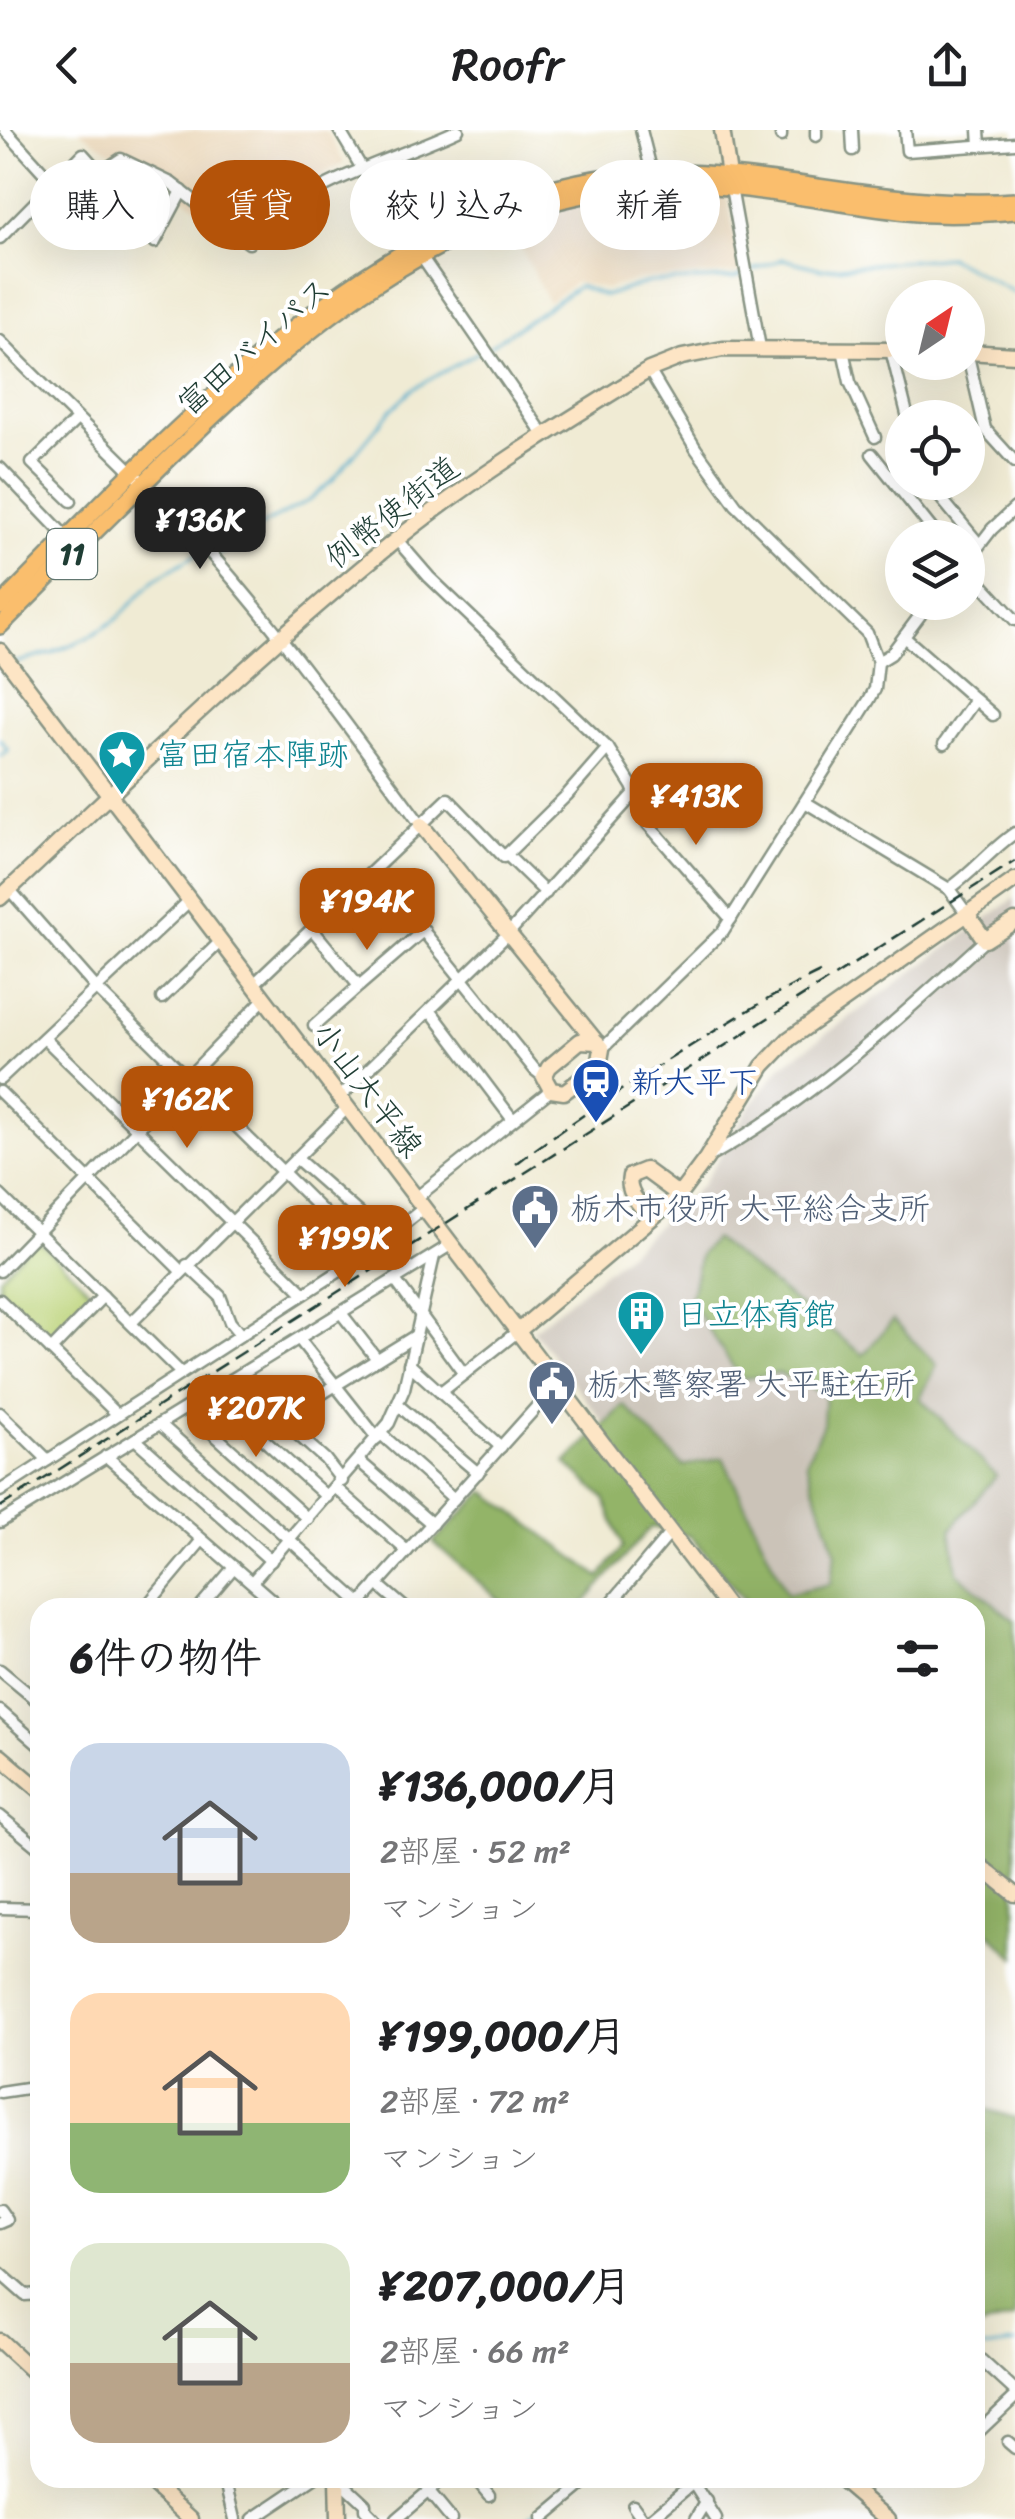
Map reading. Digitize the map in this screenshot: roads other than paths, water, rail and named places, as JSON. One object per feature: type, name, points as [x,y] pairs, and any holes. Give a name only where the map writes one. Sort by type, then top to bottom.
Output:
[{"type":"main road","name":"富田バイパス","points":[[720,180],[886,198],[986,203],[1015,200]]},
{"type":"main road","name":"富田バイパス","points":[[560,201],[656,185],[730,181],[922,214],[1015,212]]},
{"type":"main road","name":"富田バイパス","points":[[0,626],[139,478],[296,326],[355,282],[418,250]]},
{"type":"main road","name":"富田バイパス","points":[[0,606],[67,538],[139,478]]},
{"type":"street","points":[[5,130],[32,160]]},
{"type":"street","points":[[340,130],[359,160]]},
{"type":"street","points":[[384,160],[458,130]]},
{"type":"street","points":[[641,130],[648,160]]},
{"type":"street","points":[[852,130],[853,150]]},
{"type":"street","points":[[905,130],[907,152],[1015,143]]},
{"type":"street","points":[[979,130],[980,146]]},
{"type":"street","points":[[720,132],[760,348]]},
{"type":"street","points":[[170,184],[249,242],[264,226],[323,184],[350,173]]},
{"type":"street","points":[[170,213],[182,190]]},
{"type":"street","points":[[0,238],[30,208]]},
{"type":"street","points":[[418,250],[544,435]]},
{"type":"street","points":[[0,341],[139,478],[282,637],[421,826],[582,1033],[600,1046],[602,1063],[564,1092],[548,1083],[375,871]]},
{"type":"street","name":"例幣使街道","points":[[4,894],[282,637],[396,540],[544,435],[650,370],[697,353],[760,348],[885,350]]},
{"type":"street","points":[[843,350],[850,382],[875,437]]},
{"type":"street","points":[[985,354],[1015,355]]},
{"type":"street","points":[[600,1046],[732,919],[875,689],[878,662],[861,625],[736,505],[696,448],[650,370]]},
{"type":"street","points":[[974,380],[984,429],[1015,462]]},
{"type":"street","points":[[71,500],[32,463],[77,419]]},
{"type":"street","points":[[872,454],[925,520]]},
{"type":"street","points":[[0,468],[67,538]]},
{"type":"street","points":[[942,500],[959,520]]},
{"type":"street","points":[[985,538],[1015,508]]},
{"type":"street","points":[[1005,516],[1015,526]]},
{"type":"street","points":[[396,540],[429,577],[608,748],[648,824],[732,919]]},
{"type":"street","points":[[985,587],[1015,620]]},
{"type":"street","points":[[878,662],[890,654],[917,620]]},
{"type":"street","points":[[904,637],[993,715]]},
{"type":"street","name":"小山大平線","points":[[0,651],[671,1532],[716,1598]]},
{"type":"street","points":[[944,744],[976,700]]},
{"type":"street","points":[[506,854],[568,795],[608,748]]},
{"type":"street","points":[[131,1323],[296,1158],[343,1102],[507,935],[635,793]]},
{"type":"street","points":[[253,985],[448,799],[546,893]]},
{"type":"street","points":[[805,802],[950,889],[985,940]]},
{"type":"street","points":[[950,889],[1015,833]]},
{"type":"street","points":[[441,1392],[678,1194],[706,1159],[763,1066],[788,1040],[1015,880]]},
{"type":"street","points":[[4,894],[366,1254]]},
{"type":"street","points":[[0,1079],[188,902]]},
{"type":"street","points":[[706,1159],[758,1130],[924,996],[985,940],[1015,921]]},
{"type":"street","points":[[313,930],[359,986]]},
{"type":"street","points":[[314,1026],[424,930]]},
{"type":"street","points":[[162,998],[220,942]]},
{"type":"street","points":[[0,1271],[264,999]]},
{"type":"street","points":[[430,1010],[513,1120]]},
{"type":"street","points":[[0,1490],[387,1238],[513,1120],[548,1083],[548,1067],[582,1033]]},
{"type":"street","points":[[44,1038],[303,1292]]},
{"type":"street","points":[[0,1092],[88,1180],[220,1296],[230,1322],[240,1334]]},
{"type":"street","points":[[296,1158],[387,1238]]},
{"type":"street","points":[[652,1218],[631,1193],[630,1176],[644,1170],[678,1194]]},
{"type":"street","points":[[0,1195],[181,1373]]},
{"type":"street","points":[[0,1522],[452,1244]]},
{"type":"street","points":[[252,1582],[359,1461],[398,1405],[434,1255]]},
{"type":"street","points":[[395,1280],[464,1374]]},
{"type":"street","points":[[51,1350],[103,1296]]},
{"type":"street","points":[[0,1300],[117,1414]]},
{"type":"street","points":[[341,1314],[377,1359]]},
{"type":"street","points":[[281,1419],[415,1336]]},
{"type":"street","points":[[299,1339],[379,1436],[454,1499]]},
{"type":"street","points":[[409,1364],[501,1447]]},
{"type":"street","points":[[234,1380],[326,1459],[335,1489]]},
{"type":"street","points":[[367,1598],[557,1384]]},
{"type":"street","points":[[212,1394],[335,1489],[407,1551]]},
{"type":"street","points":[[398,1405],[478,1473]]},
{"type":"street","points":[[186,1409],[308,1518]]},
{"type":"street","points":[[0,1412],[48,1460]]},
{"type":"street","points":[[161,1424],[352,1598]]},
{"type":"street","points":[[135,1439],[271,1561]]},
{"type":"street","points":[[106,1456],[270,1598]]},
{"type":"street","points":[[359,1461],[432,1524]]},
{"type":"street","points":[[615,1598],[671,1532]]},
{"type":"street","points":[[153,1598],[202,1540]]},
{"type":"street","points":[[208,1598],[234,1567]]},
{"type":"street","points":[[377,1584],[393,1598]]},
{"type":"street","points":[[0,1670],[30,1695]]},
{"type":"street","points":[[0,1711],[30,1733]]},
{"type":"street","points":[[0,1756],[30,1782]]},
{"type":"street","points":[[0,1816],[30,1841]]},
{"type":"street","points":[[985,1870],[1015,1894]]},
{"type":"street","points":[[0,1908],[30,1909]]},
{"type":"street","points":[[0,2092],[30,2088]]},
{"type":"street","points":[[0,2210],[6,2220],[0,2222]]},
{"type":"street","points":[[0,2273],[25,2295],[30,2295]]},
{"type":"street","points":[[0,2342],[30,2363]]},
{"type":"street","points":[[985,2364],[1015,2394],[985,2425]]},
{"type":"street","points":[[157,2488],[191,2519]]},
{"type":"street","points":[[228,2488],[235,2519]]},
{"type":"street","points":[[253,2519],[299,2488]]},
{"type":"street","points":[[336,2488],[338,2519]]},
{"type":"street","points":[[348,2488],[366,2504],[365,2510],[374,2519]]},
{"type":"street","points":[[396,2519],[432,2488]]},
{"type":"street","points":[[483,2488],[489,2495]]},
{"type":"street","points":[[542,2519],[558,2514],[582,2488]]},
{"type":"street","points":[[633,2506],[646,2519],[682,2488]]},
{"type":"street","points":[[697,2488],[716,2519]]},
{"type":"street","points":[[852,2488],[888,2519]]},
{"type":"street","points":[[428,2491],[451,2519]]},
{"type":"street","points":[[696,2519],[707,2501]]},
{"type":"waterway","points":[[750,271],[783,259],[821,269],[949,257],[1015,293]]},
{"type":"waterway","points":[[490,346],[579,286],[604,296],[649,282],[743,275]]},
{"type":"waterway","points":[[215,553],[310,500],[333,480],[413,389],[482,350]]},
{"type":"waterway","points":[[15,663],[89,637],[117,619],[155,579],[202,551]]},
{"type":"waterway","points":[[0,739],[8,750],[0,756]]},
{"type":"waterway","points":[[985,2348],[1015,2344]]},
{"type":"waterway","points":[[527,2519],[567,2488]]},
{"type":"railway","points":[[0,1507],[1015,861]]},
{"type":"railway","points":[[516,1164],[668,1060],[820,972]]},
{"type":"place","name":"富田宿本陣跡","points":[[122,796]]},
{"type":"place","name":"新大平下","points":[[596,1124]]},
{"type":"place","name":"栃木市役所 大平総合支所","points":[[535,1250]]},
{"type":"place","name":"日立体育館","points":[[641,1356]]},
{"type":"place","name":"栃木警察署 大平駐在所","points":[[552,1426]]}]
